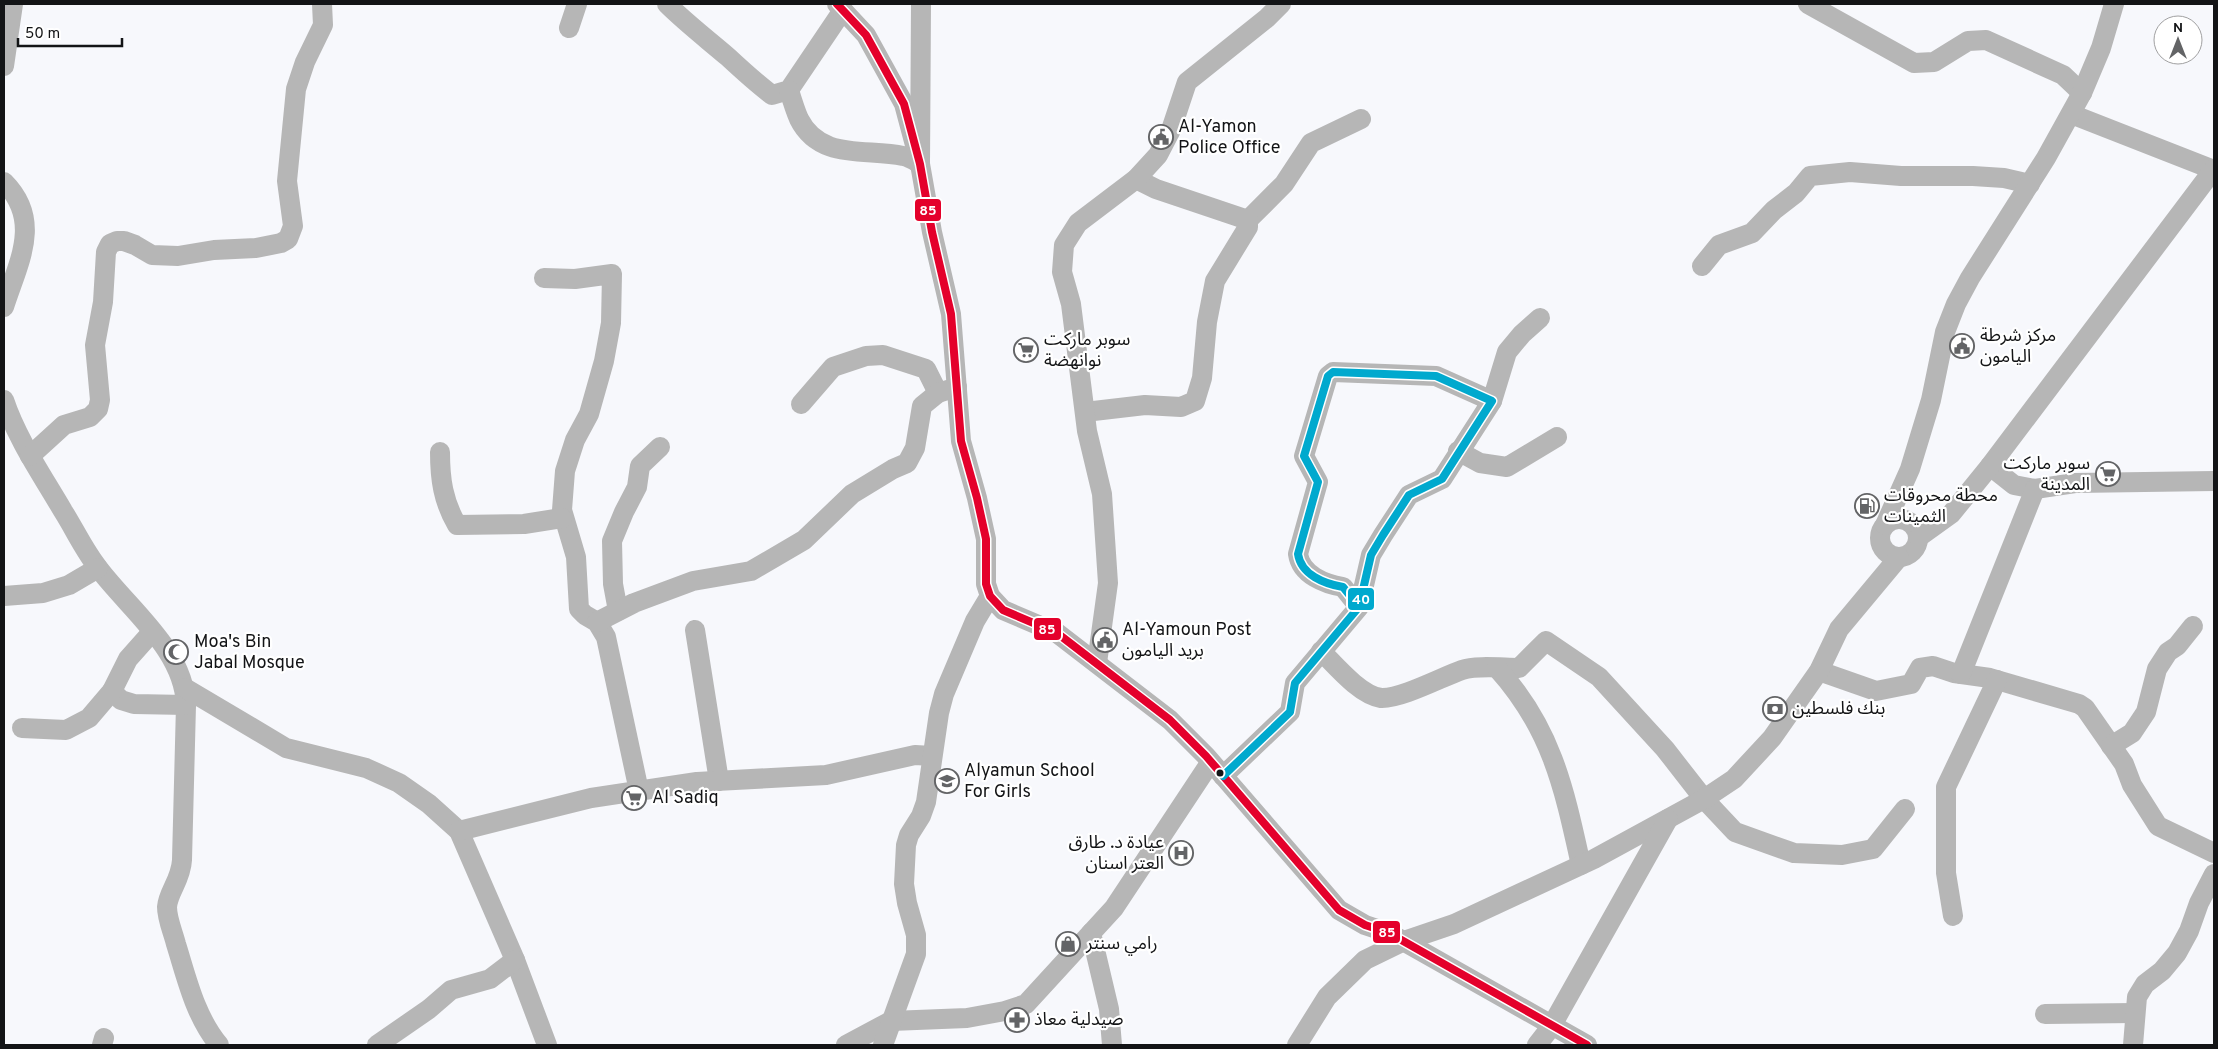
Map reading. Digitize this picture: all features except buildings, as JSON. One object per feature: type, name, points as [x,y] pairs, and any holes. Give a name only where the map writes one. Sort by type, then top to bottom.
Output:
[{"type":"street","points":[[4,66],[13,4]]},
{"type":"street","points":[[30,456],[64,425],[90,417],[98,409],[100,400],[95,344],[103,302],[106,252],[110,244],[124,241],[135,245],[152,256],[178,256],[214,250],[256,248],[281,243],[288,238],[293,226],[286,181],[296,89],[305,62],[323,25],[322,4]]},
{"type":"street","points":[[569,28],[577,4]]},
{"type":"street","points":[[667,4],[685,23],[772,95],[788,90],[840,7],[872,45],[904,104],[920,164],[932,232],[951,314],[961,442],[977,498],[986,539],[986,584],[990,596],[1003,610],[1057,633],[1170,720],[1333,905],[1359,922],[1389,933],[1551,1027],[1587,1045]]},
{"type":"street","points":[[920,164],[921,4]]},
{"type":"street","points":[[1097,663],[1108,583],[1102,494],[1085,412],[1072,304],[1062,272],[1062,254],[1068,237],[1078,223],[1136,179],[1149,166],[1165,143],[1187,82],[1267,18],[1280,4]]},
{"type":"street","points":[[1808,4],[1914,63],[1934,62],[1968,41],[1986,40],[2063,75],[2082,93]]},
{"type":"street","points":[[2071,114],[2214,170],[1990,466],[1951,514],[1919,536],[1915,549],[1911,553],[1899,557],[1893,556],[1883,548],[1880,536],[1910,468],[1931,400],[1940,354],[1953,311],[1970,278],[2030,184],[2071,114],[2101,48],[2114,4]]},
{"type":"street","points":[[788,90],[800,120],[814,138],[833,148],[862,154],[904,156],[920,164]]},
{"type":"street","points":[[1085,412],[1145,405],[1181,407],[1195,401],[1202,378],[1207,322],[1215,281],[1248,227],[1248,220],[1284,184],[1310,142],[1362,119]]},
{"type":"street","points":[[1702,266],[1719,245],[1752,233],[1774,210],[1796,194],[1810,176],[1850,172],[1901,176],[2004,178],[2030,184]]},
{"type":"street","points":[[1136,179],[1182,199],[1248,220]]},
{"type":"street","points":[[4,182],[19,203],[26,232],[22,254],[4,306]]},
{"type":"street","points":[[544,278],[575,279],[612,274],[612,323],[589,414],[575,440],[565,471],[562,518],[576,557],[579,608],[585,616],[596,622],[606,636],[639,791]]},
{"type":"street","points":[[846,1045],[892,1021],[967,1018],[1005,1011],[1026,1004],[1114,908],[1216,770],[1290,712],[1295,683],[1359,607],[1370,555],[1409,495],[1442,479],[1458,451],[1492,402],[1507,352],[1522,334],[1540,318]]},
{"type":"street","points":[[801,404],[833,367],[866,356],[883,355],[926,369],[938,393]]},
{"type":"street","points":[[1359,607],[1344,588],[1330,585],[1307,573],[1298,560],[1318,482],[1304,456],[1328,376],[1333,372],[1436,376],[1492,402]]},
{"type":"street","points":[[596,622],[634,603],[693,582],[751,571],[804,540],[852,494],[906,463],[915,448],[922,406],[938,393],[957,387]]},
{"type":"street","points":[[4,400],[30,456],[98,568],[172,657],[186,696],[182,869],[180,877],[169,897],[168,915],[193,999],[208,1029],[219,1045]]},
{"type":"street","points":[[1458,451],[1480,464],[1507,467],[1557,437]]},
{"type":"street","points":[[618,611],[613,584],[612,541],[637,487],[640,466],[660,447]]},
{"type":"street","points":[[440,452],[440,479],[447,509],[457,525],[524,524],[562,518]]},
{"type":"street","points":[[1990,466],[2014,485],[2035,489],[2075,483],[2214,481]]},
{"type":"street","points":[[1961,674],[2035,489]]},
{"type":"street","points":[[1885,524],[1897,519],[1909,521],[1914,525],[1919,536]]},
{"type":"street","points":[[1296,1045],[1327,997],[1365,960],[1404,942],[1454,924],[1581,865],[1704,799],[1734,779],[1755,758],[1777,730],[1819,671],[1839,629],[1899,557]]},
{"type":"street","points":[[4,596],[43,592],[60,588],[69,585],[98,568]]},
{"type":"street","points":[[883,1045],[916,954],[916,934],[905,893],[904,864],[909,836],[921,816],[926,802],[938,713],[944,694],[975,621],[990,596]]},
{"type":"street","points":[[2111,746],[2132,732],[2146,712],[2157,669],[2168,652],[2177,646],[2193,626]]},
{"type":"street","points":[[695,630],[719,781]]},
{"type":"street","points":[[22,728],[66,730],[90,718],[112,691],[128,659],[152,632]]},
{"type":"street","points":[[1321,651],[1364,691],[1382,698],[1406,693],[1464,669],[1519,668],[1546,641],[1599,677],[1666,749],[1704,799],[1735,832],[1794,853],[1842,855],[1873,849],[1905,809]]},
{"type":"street","points":[[1819,671],[1876,691],[1911,684],[1920,668],[1933,666],[1961,674],[1997,680],[2079,704],[2085,708],[2124,764],[2132,785],[2158,826],[2214,853]]},
{"type":"street","points":[[1497,668],[1530,711],[1549,747],[1563,786],[1581,865]]},
{"type":"street","points":[[1953,916],[1946,873],[1946,787],[1997,680]]},
{"type":"street","points":[[112,691],[121,700],[134,704],[186,696],[286,748],[366,768],[399,783],[430,804],[460,831],[515,960],[547,1045]]},
{"type":"street","points":[[460,831],[591,798],[719,781],[826,775],[915,755],[932,756]]},
{"type":"street","points":[[1538,1045],[1551,1027],[1668,819]]},
{"type":"street","points":[[2133,1045],[2137,997],[2141,990],[2170,963],[2180,948],[2199,903],[2214,874]]},
{"type":"street","points":[[1091,933],[1109,1009],[1112,1045]]},
{"type":"street","points":[[377,1045],[430,1008],[451,990],[490,979],[515,960]]},
{"type":"street","points":[[2045,1014],[2135,1013]]},
{"type":"transit line","name":"85","points":[[837,4],[866,35],[904,104],[920,164],[932,232],[951,314],[961,441],[986,539],[986,584],[990,596],[1003,610],[1057,633],[1170,720],[1206,756],[1339,910],[1365,925],[1389,933],[1587,1045]]},
{"type":"transit line","name":"40","points":[[1223,776],[1290,712],[1295,683],[1359,607],[1371,555],[1383,535],[1409,495],[1442,479],[1492,401],[1436,376],[1333,372],[1328,376],[1304,456],[1318,482],[1298,554],[1304,568],[1309,573],[1329,584],[1343,587],[1359,607]]},
{"type":"place","name":"Al-Yamon Police Office","points":[[1161,137]]},
{"type":"place","name":"مركز شرطة اليامون","points":[[1962,346]]},
{"type":"place","name":"سوبر ماركت نوانهضة","points":[[1026,350]]},
{"type":"place","name":"سوبر ماركت المدينة","points":[[2108,474]]},
{"type":"place","name":"محطة محروقات الثمينات","points":[[1867,506]]},
{"type":"place","name":"Al-Yamoun Post بريد اليامون","points":[[1105,640]]},
{"type":"place","name":"Moa's Bin Jabal Mosque","points":[[176,652]]},
{"type":"place","name":"بنك فلسطين","points":[[1775,709]]},
{"type":"place","name":"Alyamun School For Girls","points":[[947,781]]},
{"type":"place","name":"Al Sadiq","points":[[634,798]]},
{"type":"place","name":"عيادة د. طارق العتر اسنان","points":[[1181,853]]},
{"type":"place","name":"رامي سنتر","points":[[1068,944]]},
{"type":"place","name":"صيدلية معاذ","points":[[1017,1020]]}]
